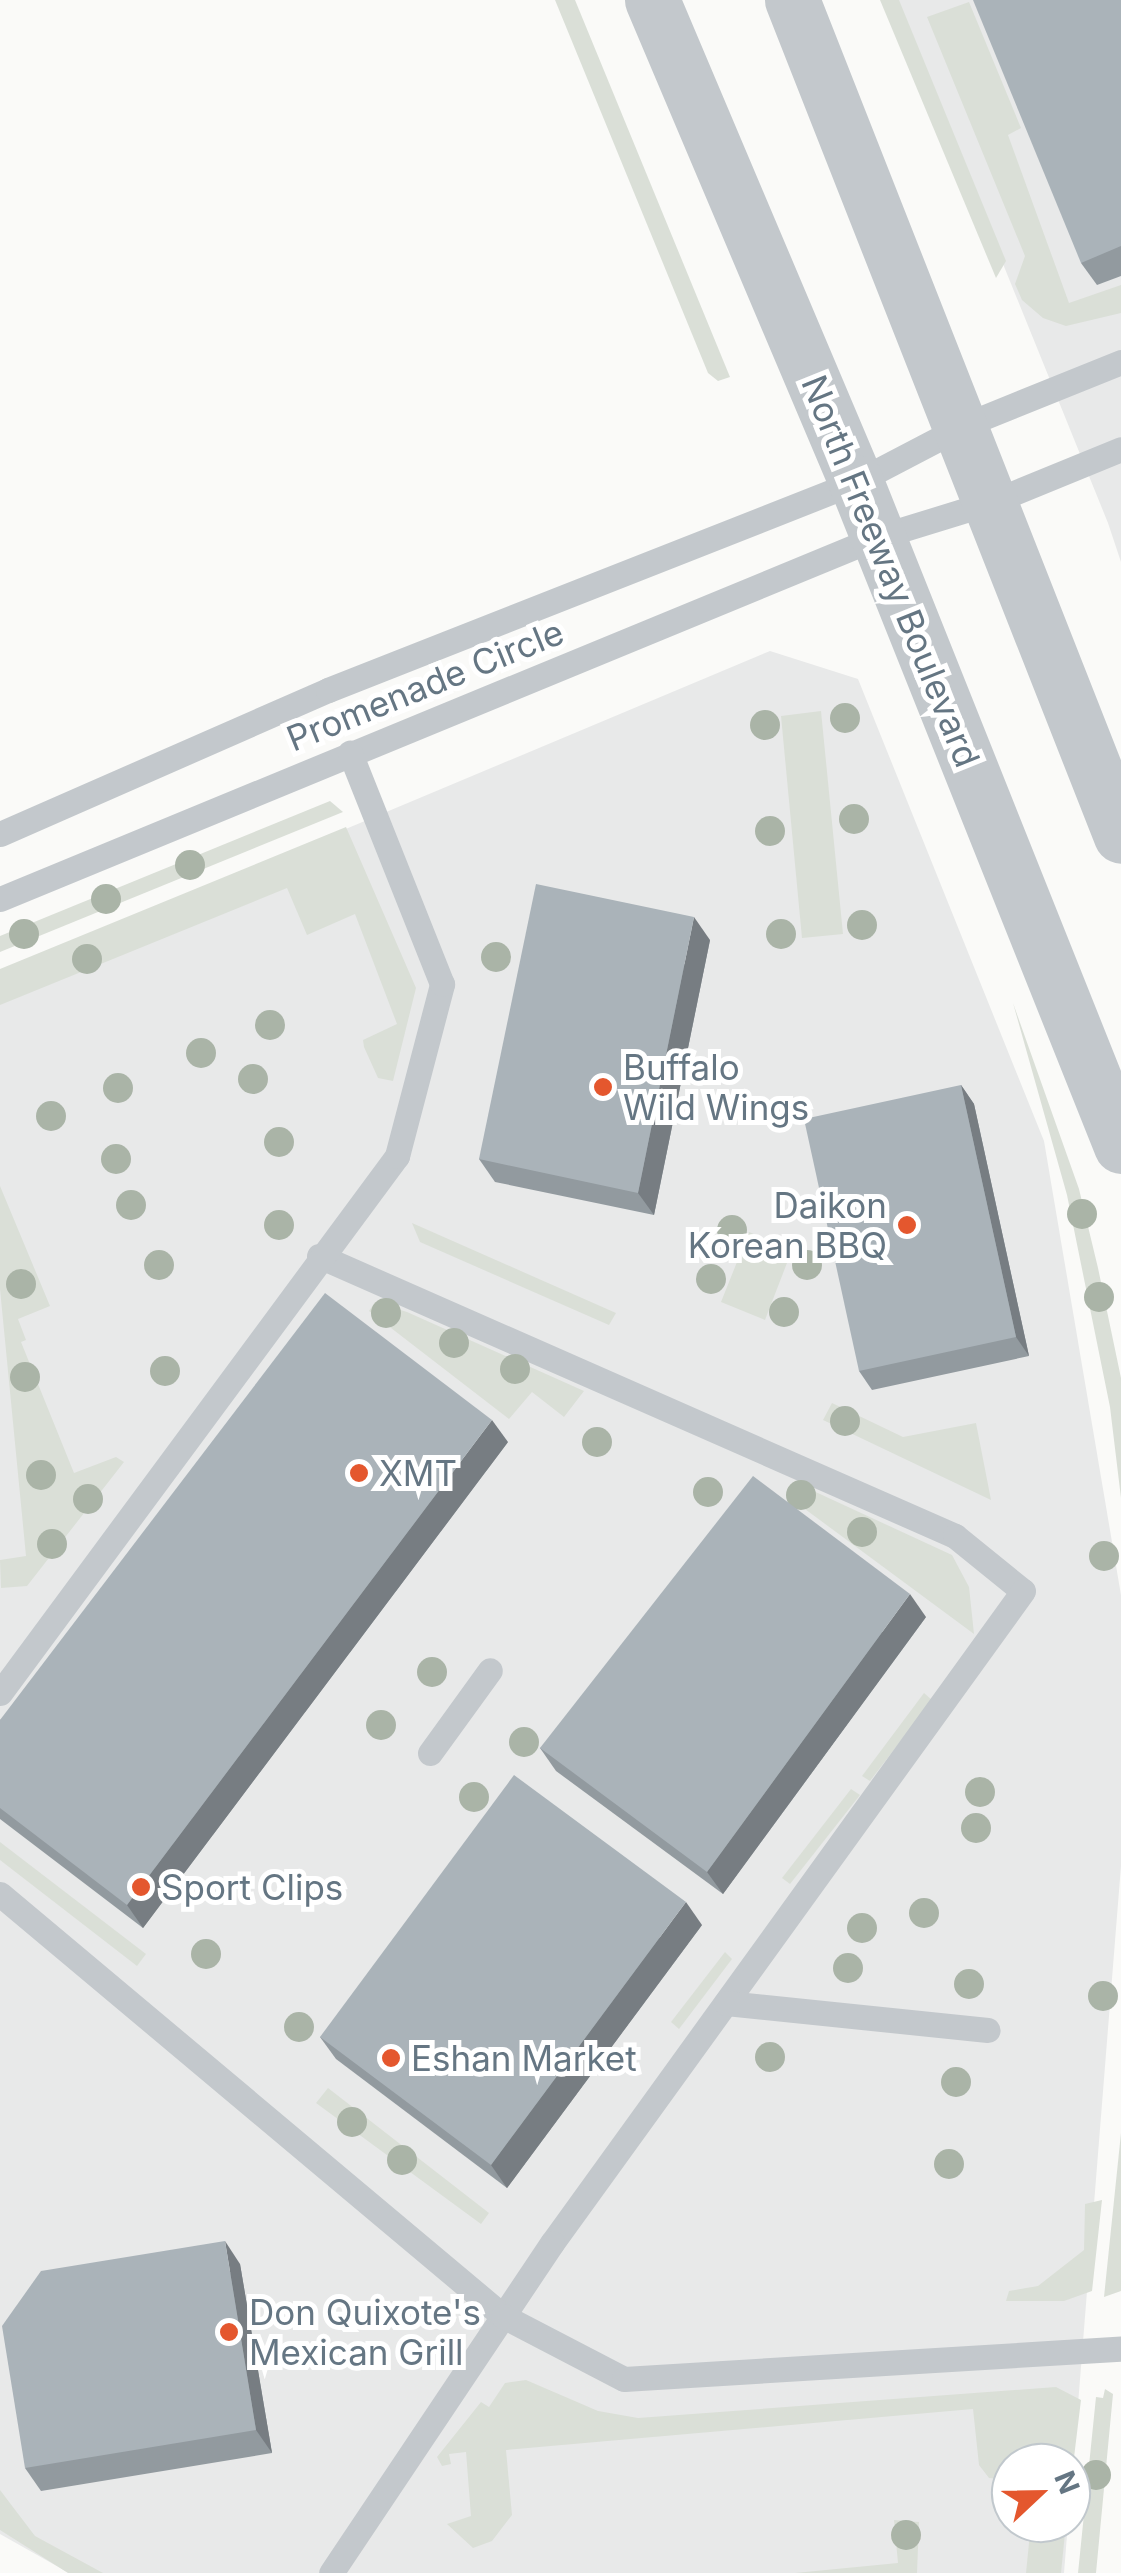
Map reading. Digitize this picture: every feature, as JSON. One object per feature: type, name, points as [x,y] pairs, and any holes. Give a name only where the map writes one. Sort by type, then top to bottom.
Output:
[{"type":"street","name":"North Freeway Boulevard","points":[[652,0],[856,482],[1121,1146]]},
{"type":"street","points":[[792,0],[965,425],[1121,836]]},
{"type":"lane","name":"Promenade Circle","points":[[0,834],[328,690],[856,482],[965,425],[1121,362]]},
{"type":"lane","name":"Promenade Circle","points":[[0,900],[878,536],[992,502],[1121,449]]},
{"type":"lane","points":[[0,1693],[319,1256],[397,1156],[442,984],[350,753]]},
{"type":"lane","points":[[319,1256],[955,1536],[1023,1591],[503,2316],[331,2573]]},
{"type":"lane","points":[[430,1752],[490,1670]]},
{"type":"lane","points":[[0,1894],[503,2316],[624,2380],[1121,2350]]},
{"type":"lane","points":[[726,2002],[988,2030]]},
{"type":"shaded area","points":[[555,0],[575,0],[730,377],[718,381],[708,373]]},
{"type":"shaded area","points":[[880,0],[899,0],[1006,261],[996,278]]},
{"type":"shaded area","points":[[896,0],[1121,0],[1121,562],[1108,523]]},
{"type":"shaded area","points":[[969,2],[1021,128],[1008,135],[1069,303],[1121,285],[1121,313],[1066,326],[1043,318],[1022,300],[1015,284],[1025,256],[927,17]]},
{"type":"shaded area","points":[[770,651],[858,679],[1044,1141],[1121,1595],[1121,1866],[1075,2443],[991,2443],[991,2543],[1066,2543],[1064,2573],[69,2573],[0,2534],[0,974]]},
{"type":"shaded area","points":[[821,711],[843,934],[802,938],[781,716]]},
{"type":"shaded area","points":[[330,801],[343,812],[0,952],[0,936]]},
{"type":"shaded area","points":[[346,827],[416,988],[393,1081],[378,1078],[364,1047],[363,1040],[397,1024],[355,914],[307,935],[287,888],[0,1005],[0,969]]},
{"type":"shaded area","points":[[1013,1003],[1079,1189],[1098,1268],[1121,1378],[1121,1498],[1110,1407],[1067,1195]]},
{"type":"shaded area","points":[[0,1186],[50,1306],[18,1319],[26,1340],[21,1342],[74,1473],[116,1457],[124,1462],[27,1586],[1,1588],[0,1560],[26,1556],[0,1289]]},
{"type":"shaded area","points":[[412,1223],[616,1313],[609,1325],[420,1242]]},
{"type":"shaded area","points":[[749,1232],[792,1250],[765,1320],[721,1302]]},
{"type":"shaded area","points":[[375,1302],[407,1312],[584,1391],[564,1417],[532,1392],[509,1419],[369,1311]]},
{"type":"shaded area","points":[[832,1403],[903,1437],[976,1423],[991,1500],[823,1420]]},
{"type":"shaded area","points":[[794,1482],[952,1555],[969,1587],[974,1634],[786,1495]]},
{"type":"shaded area","points":[[924,1693],[932,1700],[870,1781],[862,1776]]},
{"type":"shaded area","points":[[851,1789],[860,1795],[790,1884],[782,1878]]},
{"type":"shaded area","points":[[0,1842],[146,1954],[137,1966],[0,1860]]},
{"type":"shaded area","points":[[725,1952],[732,1959],[679,2029],[671,2022]]},
{"type":"shaded area","points":[[328,2088],[489,2213],[481,2224],[316,2103]]},
{"type":"shaded area","points":[[1121,2133],[1121,2291],[1104,2297]]},
{"type":"shaded area","points":[[1102,2200],[1092,2291],[1064,2301],[1006,2301],[1009,2291],[1038,2286],[1084,2250],[1085,2204]]},
{"type":"shaded area","points":[[526,2380],[598,2411],[638,2418],[1056,2387],[1081,2400],[1076,2443],[991,2443],[991,2478],[979,2465],[973,2409],[506,2450],[512,2515],[492,2541],[473,2548],[447,2524],[471,2516],[466,2452],[449,2454],[451,2464],[442,2466],[437,2457],[481,2402],[489,2407],[505,2383]]},
{"type":"shaded area","points":[[1105,2389],[1113,2394],[1096,2573],[1078,2573],[1081,2543],[1091,2543],[1091,2446],[1096,2397],[1103,2398]]},
{"type":"shaded area","points":[[0,2490],[35,2536],[103,2573],[68,2573],[0,2530]]},
{"type":"shaded area","points":[[894,2520],[919,2522],[917,2573],[795,2573],[898,2563]]},
{"type":"shaded area","points":[[1029,2543],[1064,2543],[1061,2573],[1026,2573]]},
{"type":"building","points":[[973,0],[1121,0],[1121,246],[1081,263]]},
{"type":"building","points":[[536,884],[694,917],[638,1193],[479,1159]]},
{"type":"building","points":[[961,1085],[1016,1337],[859,1371],[804,1119]]},
{"type":"building","points":[[325,1293],[492,1420],[127,1905],[0,1808],[0,1720]]},
{"type":"building","points":[[753,1476],[910,1594],[707,1872],[540,1748]]},
{"type":"building","points":[[514,1775],[686,1902],[491,2165],[320,2037]]},
{"type":"building","points":[[225,2241],[256,2430],[25,2468],[2,2326],[41,2271]]},
{"type":"place","name":"Buffalo Wild Wings","points":[[603,1087]]},
{"type":"place","name":"Daikon Korean BBQ","points":[[907,1225]]},
{"type":"place","name":"XMT","points":[[359,1473]]},
{"type":"place","name":"Sport Clips","points":[[141,1887]]},
{"type":"place","name":"Eshan Market","points":[[391,2058]]},
{"type":"place","name":"Don Quixote's Mexican Grill","points":[[229,2332]]}]
